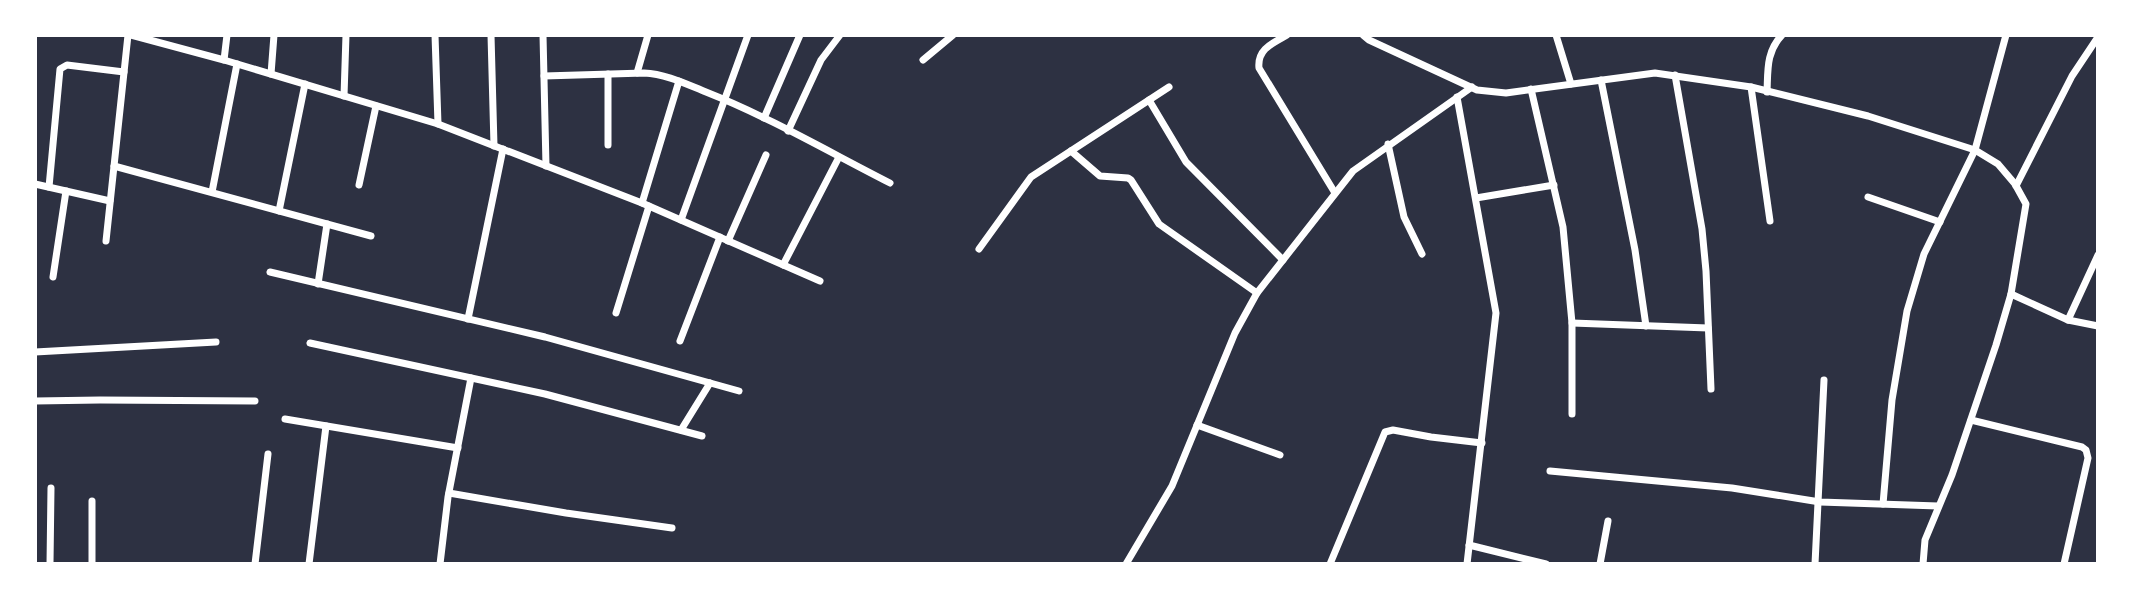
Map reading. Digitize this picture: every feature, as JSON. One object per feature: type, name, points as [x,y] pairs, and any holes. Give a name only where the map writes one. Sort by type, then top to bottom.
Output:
[{"type":"street","points":[[106,241],[130,35],[438,124],[645,205],[820,281]]},
{"type":"street","points":[[224,60],[227,35]]},
{"type":"street","points":[[271,74],[274,35]]},
{"type":"street","points":[[344,96],[346,35]]},
{"type":"street","points":[[435,35],[438,124]]},
{"type":"street","points":[[491,35],[494,146]]},
{"type":"street","points":[[543,35],[546,166]]},
{"type":"street","points":[[637,73],[648,35]]},
{"type":"street","points":[[681,220],[748,35]]},
{"type":"street","points":[[764,118],[800,35]]},
{"type":"street","points":[[788,131],[821,60],[840,35]]},
{"type":"street","points":[[923,60],[953,35]]},
{"type":"street","points":[[1287,35],[1261,52],[1258,59],[1259,68],[1335,194]]},
{"type":"street","points":[[1363,35],[1477,90],[1506,93],[1655,72],[1751,87],[1868,116],[1975,150],[1998,164],[2016,186],[2026,204],[2011,294],[1952,475],[1926,540],[1923,564]]},
{"type":"street","points":[[1556,35],[1571,84]]},
{"type":"street","points":[[1767,92],[1769,54],[1782,35]]},
{"type":"street","points":[[1883,504],[1892,400],[1907,311],[1924,254],[1975,150],[2006,35]]},
{"type":"street","points":[[2016,186],[2072,76],[2098,37]]},
{"type":"street","points":[[212,192],[237,64]]},
{"type":"street","points":[[49,187],[60,69],[67,65],[124,72]]},
{"type":"street","points":[[544,76],[637,73],[656,74],[679,81],[764,118],[890,183]]},
{"type":"street","points":[[608,74],[608,145]]},
{"type":"street","points":[[1675,75],[1702,229],[1711,389]]},
{"type":"street","points":[[1601,80],[1635,250],[1646,326]]},
{"type":"street","points":[[617,313],[679,81]]},
{"type":"street","points":[[279,211],[305,84]]},
{"type":"street","points":[[979,249],[1031,177],[1169,87]]},
{"type":"street","points":[[1126,564],[1171,486],[1235,333],[1257,293],[1353,171],[1472,87]]},
{"type":"street","points":[[1751,87],[1770,221]]},
{"type":"street","points":[[1531,89],[1563,226],[1572,324],[1572,414]]},
{"type":"street","points":[[1457,97],[1496,313],[1467,564]]},
{"type":"street","points":[[1149,100],[1186,162],[1283,260]]},
{"type":"street","points":[[359,185],[376,106]]},
{"type":"street","points":[[1388,144],[1404,217],[1422,254]]},
{"type":"street","points":[[468,319],[503,149]]},
{"type":"street","points":[[1071,151],[1100,176],[1131,180],[1158,224],[1257,293]]},
{"type":"street","points":[[680,341],[724,239],[766,155]]},
{"type":"street","points":[[783,265],[839,157]]},
{"type":"street","points":[[114,166],[370,236]]},
{"type":"street","points":[[35,184],[110,201]]},
{"type":"street","points":[[1476,198],[1554,185]]},
{"type":"street","points":[[53,277],[66,191]]},
{"type":"street","points":[[1868,197],[1940,222]]},
{"type":"street","points":[[318,284],[327,224]]},
{"type":"street","points":[[2068,320],[2098,255]]},
{"type":"street","points":[[270,272],[545,337],[739,391]]},
{"type":"street","points":[[2011,294],[2068,320],[2098,326]]},
{"type":"street","points":[[1572,324],[1708,328]]},
{"type":"street","points":[[35,352],[216,342]]},
{"type":"street","points":[[310,343],[545,394],[702,436]]},
{"type":"street","points":[[440,564],[449,494],[471,379]]},
{"type":"street","points":[[1815,564],[1824,380]]},
{"type":"street","points":[[681,429],[710,383]]},
{"type":"street","points":[[35,401],[255,401]]},
{"type":"street","points":[[285,419],[458,449]]},
{"type":"street","points":[[1970,421],[2086,450],[2088,458],[2064,564]]},
{"type":"street","points":[[1197,425],[1280,455]]},
{"type":"street","points":[[309,564],[326,426]]},
{"type":"street","points":[[1330,564],[1385,432],[1393,430],[1482,443]]},
{"type":"street","points":[[255,564],[268,454]]},
{"type":"street","points":[[1550,471],[1732,488],[1819,502],[1938,506]]},
{"type":"street","points":[[50,564],[51,488]]},
{"type":"street","points":[[449,494],[672,528]]},
{"type":"street","points":[[92,500],[92,564]]},
{"type":"street","points":[[1600,564],[1608,521]]},
{"type":"street","points":[[1469,545],[1546,564]]}]
